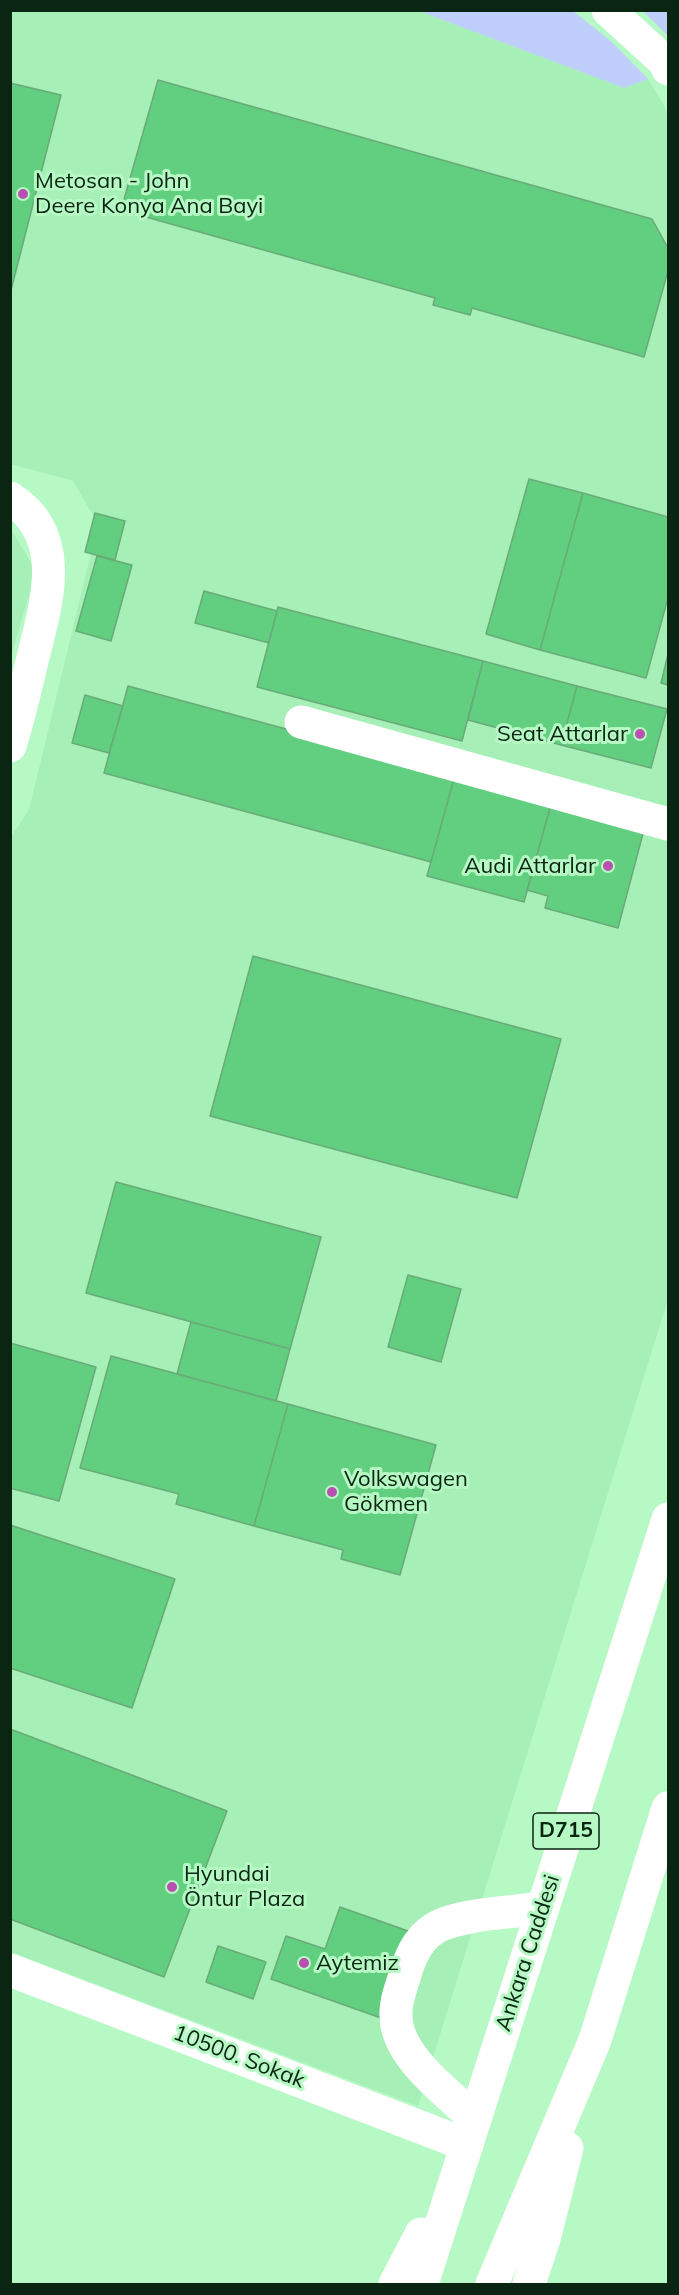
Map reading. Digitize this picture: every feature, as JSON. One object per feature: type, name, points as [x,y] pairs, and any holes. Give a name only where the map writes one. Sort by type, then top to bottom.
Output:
[{"type":"main road","points":[[608,10],[669,69]]},
{"type":"main road","points":[[10,498],[23,506],[36,522],[46,544],[50,577],[47,604],[10,746]]},
{"type":"main road","points":[[301,722],[669,824]]},
{"type":"main road","name":"Ankara Caddesi","points":[[422,2284],[541,1908],[669,1519]]},
{"type":"main road","points":[[529,2284],[544,2239],[595,2040],[669,1808]]},
{"type":"main road","points":[[395,2284],[471,2132],[405,2047],[398,2031],[397,2003],[411,1953],[423,1937],[439,1926],[454,1921],[541,1908]]},
{"type":"main road","name":"10500. Sokak","points":[[10,1970],[471,2132]]},
{"type":"main road","points":[[492,2284],[595,2040]]},
{"type":"shaded area","points":[[10,11],[419,11],[624,88],[648,79],[668,112],[668,1299],[418,2106],[11,1952],[11,837],[29,810],[98,524],[73,481],[11,464]]},
{"type":"shaded area","points":[[419,11],[573,11],[612,42],[648,79],[624,88]]},
{"type":"shaded area","points":[[643,11],[668,11],[668,36]]},
{"type":"shaded area","points":[[11,529],[36,571],[11,656]]},
{"type":"building","points":[[158,80],[652,219],[668,248],[668,271],[644,357],[472,308],[470,315],[433,305],[435,298],[121,210]]},
{"type":"building","name":"Metosan - John Deere Konya Ana Bayi","points":[[10,83],[61,95],[10,294]]},
{"type":"building","points":[[529,479],[583,493],[540,650],[486,634]]},
{"type":"building","points":[[583,493],[668,517],[668,598],[646,678],[540,650]]},
{"type":"building","points":[[95,513],[125,521],[115,560],[85,552]]},
{"type":"building","points":[[97,556],[132,565],[111,641],[76,631]]},
{"type":"building","points":[[204,591],[277,611],[269,643],[195,623]]},
{"type":"building","points":[[278,607],[483,661],[462,741],[257,687]]},
{"type":"building","points":[[668,654],[668,685],[661,683]]},
{"type":"building","points":[[483,661],[577,686],[561,745],[468,720]]},
{"type":"building","points":[[128,686],[455,775],[431,862],[104,773]]},
{"type":"building","points":[[577,686],[667,709],[651,768],[561,745]]},
{"type":"building","points":[[85,695],[123,706],[109,753],[72,743]]},
{"type":"building","points":[[455,775],[552,801],[524,902],[427,876]]},
{"type":"building","points":[[550,808],[645,826],[618,928],[545,908],[548,896],[527,890]]},
{"type":"building","points":[[253,956],[561,1039],[517,1198],[210,1116]]},
{"type":"building","points":[[116,1182],[321,1237],[290,1349],[86,1293]]},
{"type":"building","points":[[408,1275],[461,1289],[441,1362],[388,1347]]},
{"type":"building","points":[[191,1322],[290,1349],[276,1401],[177,1374]]},
{"type":"building","points":[[10,1343],[96,1367],[59,1501],[10,1488]]},
{"type":"building","points":[[111,1356],[288,1404],[254,1526],[176,1504],[179,1494],[80,1468]]},
{"type":"building","points":[[288,1404],[436,1445],[400,1575],[341,1559],[343,1550],[254,1526]]},
{"type":"building","points":[[10,1525],[175,1579],[132,1708],[10,1668]]},
{"type":"building","points":[[10,1729],[227,1811],[164,1977],[10,1919]]},
{"type":"building","points":[[340,1907],[411,1932],[381,2018],[271,1979],[286,1936],[325,1949]]},
{"type":"building","points":[[218,1946],[266,1962],[253,1999],[206,1982]]},
{"type":"place","name":"Metosan - John Deere Konya Ana Bayi","points":[[23,194]]},
{"type":"place","name":"Seat Attarlar","points":[[640,734]]},
{"type":"place","name":"Audi Attarlar","points":[[608,866]]},
{"type":"place","name":"Volkswagen Gökmen","points":[[332,1492]]},
{"type":"place","name":"Hyundai Öntur Plaza","points":[[172,1887]]},
{"type":"place","name":"Aytemiz","points":[[304,1963]]}]
